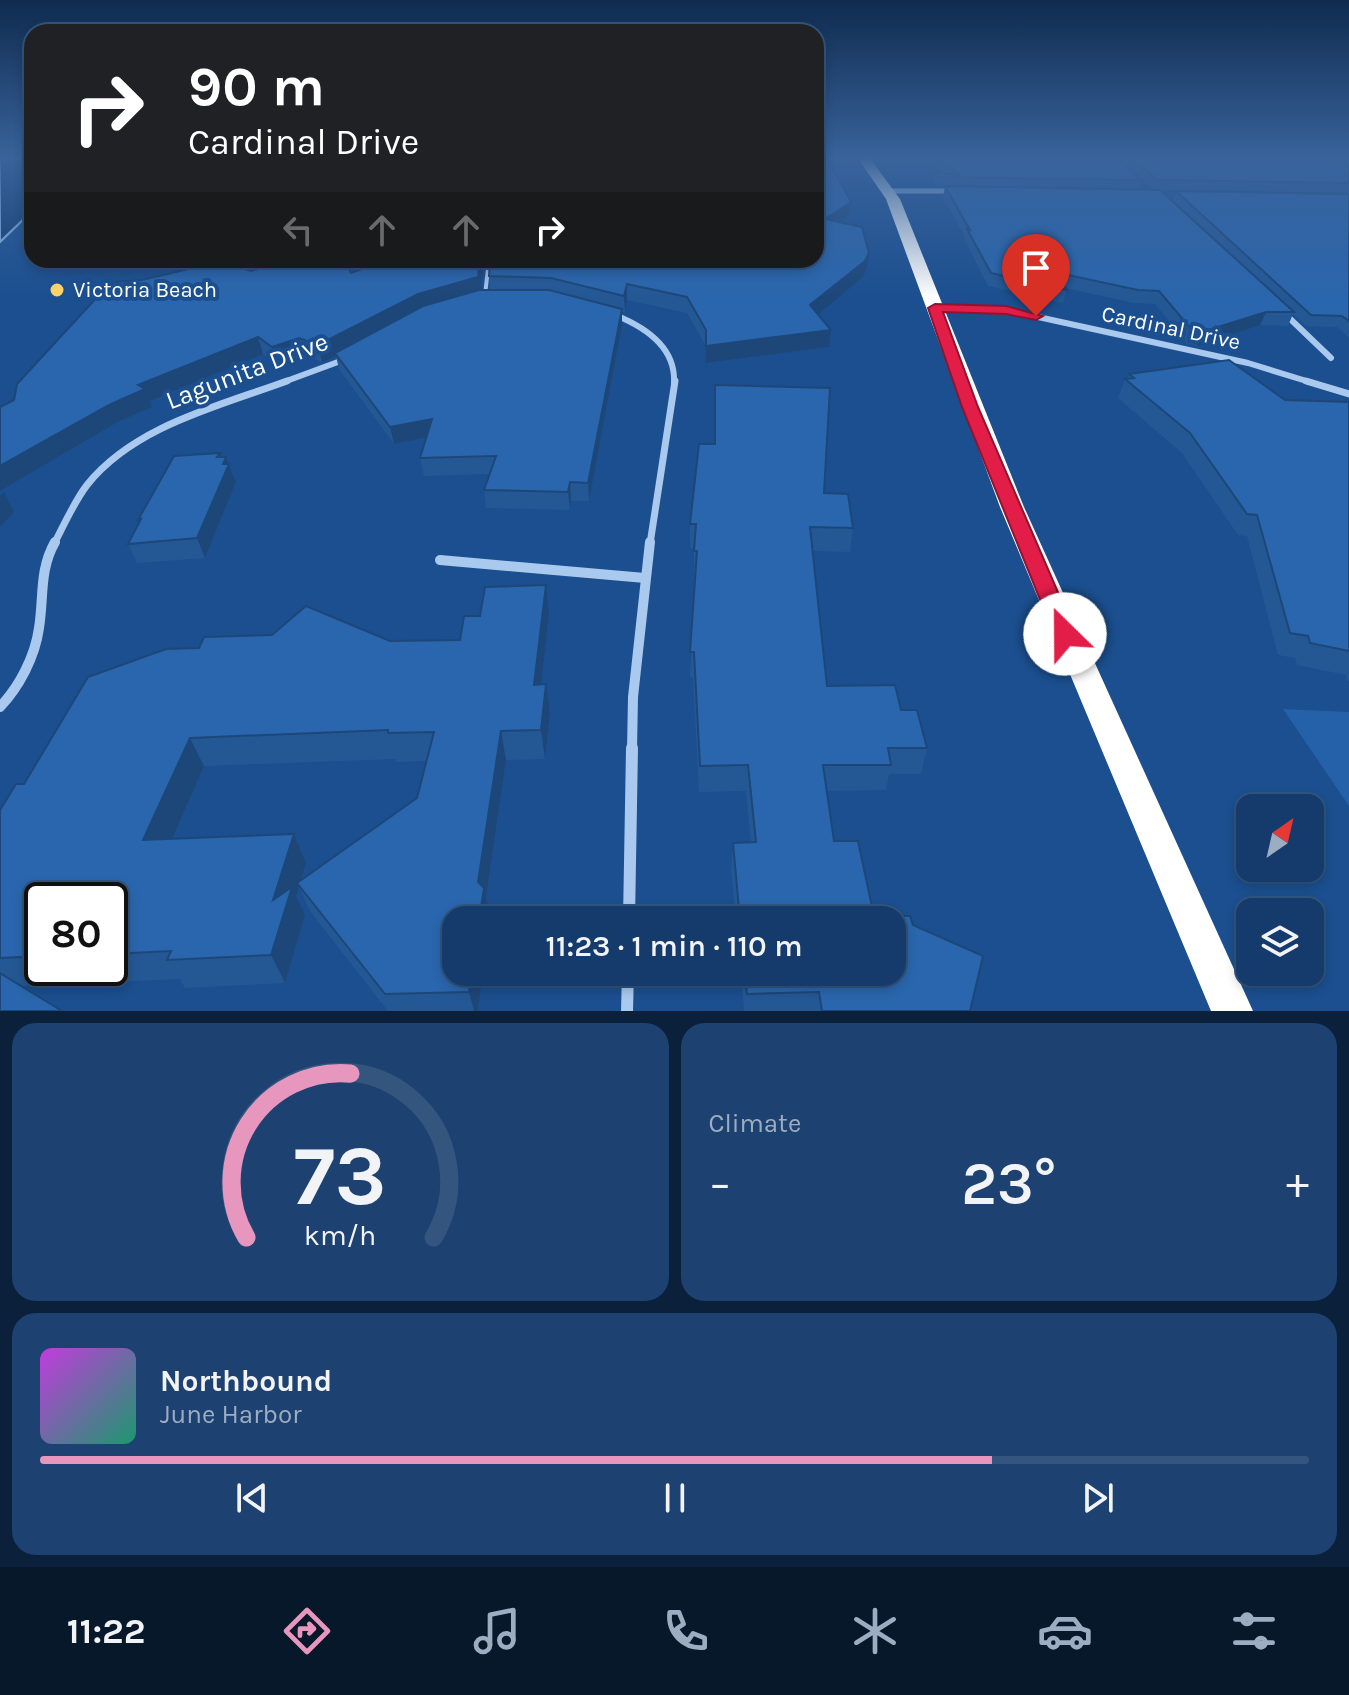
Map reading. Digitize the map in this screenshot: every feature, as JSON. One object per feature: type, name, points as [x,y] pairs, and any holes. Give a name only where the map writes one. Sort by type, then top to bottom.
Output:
[{"type":"highway","points":[[894,204],[970,407],[1089,691],[1232,1011]]},
{"type":"street","points":[[472,302],[498,298]]},
{"type":"street","points":[[1273,304],[1331,358]]},
{"type":"street","name":"Cardinal Drive","points":[[935,308],[1006,310],[1248,363],[1347,395]]},
{"type":"street","points":[[608,313],[645,326],[668,350],[675,378],[645,578],[633,697],[629,906]]},
{"type":"street","name":"Lagunita Drive","points":[[0,707],[17,689],[39,631],[44,561],[87,485],[133,443],[194,415],[320,370],[360,352]]},
{"type":"street","points":[[440,560],[645,578]]},
{"type":"street","points":[[627,1011],[628,986]]},
{"type":"lane","points":[[485,299],[488,268]]},
{"type":"shaded area","points":[[0,204],[24,204],[24,219],[0,242]]},
{"type":"shaded area","points":[[1283,709],[1349,712],[1349,806]]},
{"type":"building","points":[[824,204],[848,204],[825,219],[862,227],[869,253],[865,261],[810,305],[831,330],[706,346],[706,330],[687,297],[627,284],[624,296],[551,278],[489,276],[490,268],[824,268]]},
{"type":"building","points":[[955,204],[1176,204],[1294,312],[1266,312],[1202,332],[1192,330],[1159,291],[1138,290],[1054,272],[1067,290],[991,273],[967,229],[970,230]]},
{"type":"building","points":[[1190,204],[1349,204],[1349,321],[1342,316],[1311,315]]},
{"type":"building","points":[[193,268],[245,268],[251,271],[261,268],[349,268],[351,273],[364,268],[479,268],[478,277],[418,294],[318,345],[299,338],[272,347],[258,337],[138,385],[145,389],[109,405],[0,466],[0,407],[14,400],[17,384],[111,282],[142,280]]},
{"type":"building","points":[[479,290],[549,290],[622,309],[588,483],[570,482],[568,492],[484,490],[496,456],[420,458],[432,419],[390,427],[335,353],[423,306]]},
{"type":"building","points":[[1229,360],[1285,400],[1349,402],[1349,651],[1310,643],[1308,636],[1290,633],[1257,515],[1247,514],[1190,433],[1125,379],[1134,378],[1129,374]]},
{"type":"building","points":[[715,385],[830,388],[824,493],[848,494],[853,528],[810,527],[827,686],[895,685],[901,710],[917,710],[927,748],[888,748],[891,765],[823,765],[834,841],[858,841],[872,906],[739,906],[733,843],[756,842],[748,765],[700,766],[694,652],[690,652],[697,551],[694,551],[696,524],[690,524],[699,444],[715,444]]},
{"type":"building","points":[[220,453],[217,457],[226,457],[223,464],[229,464],[197,538],[128,544],[174,456]]},
{"type":"building","points":[[546,585],[534,685],[546,684],[541,730],[501,731],[478,882],[484,888],[481,906],[442,906],[442,986],[470,986],[469,992],[385,994],[297,883],[417,798],[434,732],[388,733],[388,730],[190,738],[143,840],[294,834],[273,900],[292,887],[271,955],[167,960],[171,951],[128,953],[128,882],[24,882],[24,957],[0,958],[0,810],[16,784],[24,784],[88,677],[166,649],[199,648],[204,637],[272,635],[306,606],[390,641],[460,640],[464,616],[480,616],[485,587]]},
{"type":"building","points":[[906,916],[910,916],[913,925],[983,956],[970,1011],[822,1011],[819,992],[747,994],[746,986],[906,986]]},
{"type":"building","points":[[0,973],[62,1011],[0,1011]]},
{"type":"place","name":"Victoria Beach","points":[[57,290]]},
{"type":"route","points":[[1036,316],[1006,310],[935,308],[970,407],[1065,634]]}]
